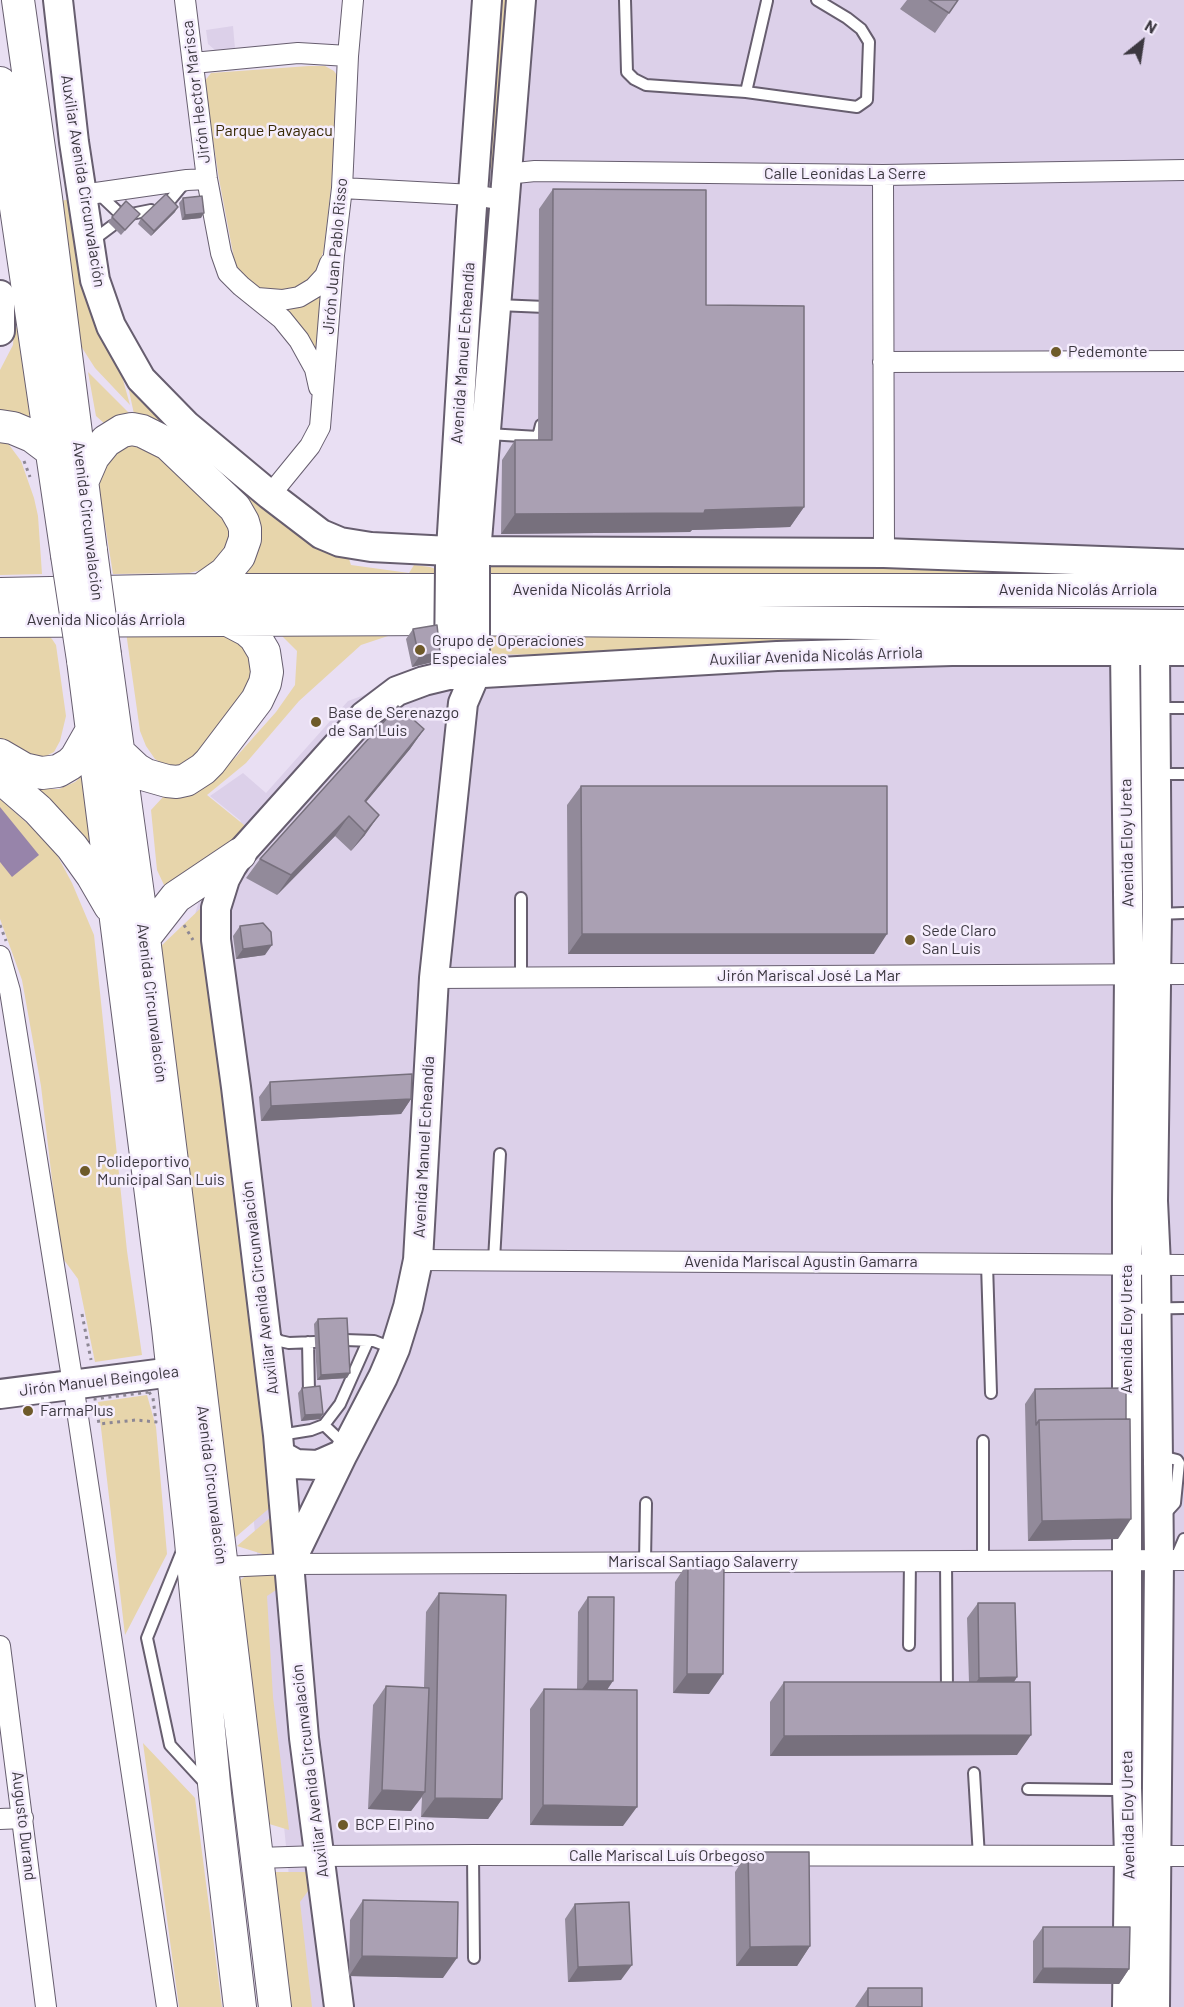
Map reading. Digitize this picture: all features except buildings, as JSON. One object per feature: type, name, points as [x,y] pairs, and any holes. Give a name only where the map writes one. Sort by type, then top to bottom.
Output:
[{"type":"main road","name":"Avenida Circunvalación","points":[[18,0],[16,148],[7,202],[52,451],[79,553],[94,657],[119,753],[131,932],[185,1370],[222,1567],[275,2007]]},
{"type":"main road","name":"Avenida Circunvalación","points":[[0,83],[16,148],[46,198],[83,480],[79,553]]},
{"type":"main road","points":[[0,426],[32,436],[52,451]]},
{"type":"main road","points":[[83,480],[93,457],[106,441],[122,431],[132,429],[142,431],[168,444],[235,508],[245,529],[245,539],[239,556],[225,573],[201,590]]},
{"type":"main road","name":"Avenida Nicolás Arriola","points":[[0,594],[201,590],[1184,590]]},
{"type":"main road","name":"Avenida Nicolás Arriola","points":[[0,621],[439,619],[1184,626]]},
{"type":"main road","points":[[119,753],[146,775],[177,782],[194,775],[210,762],[253,705],[265,683],[267,672],[264,652],[255,638],[238,624],[228,620]]},
{"type":"main road","name":"Avenida Circunvalación","points":[[94,657],[92,730],[131,932]]},
{"type":"main road","points":[[0,754],[24,769],[42,773],[58,771],[76,758],[92,730]]},
{"type":"main road","points":[[0,777],[38,810],[72,847],[131,932],[169,905],[184,891],[240,854]]},
{"type":"main road","name":"Avenida Circunvalación","points":[[185,1370],[190,1532],[215,1794],[240,2007]]},
{"type":"street","name":"Auxiliar Avenida Circunvalación","points":[[58,0],[74,142],[90,194],[90,243],[95,280],[111,326],[141,379],[186,425],[321,534],[340,542],[463,558]]},
{"type":"street","name":"Jirón Hector Marisca","points":[[185,0],[207,179],[221,253],[228,273],[282,319],[299,340],[315,369],[322,398]]},
{"type":"street","name":"Jirón Juan Pablo Risso","points":[[270,495],[310,446],[320,427],[334,255],[342,189],[353,0]]},
{"type":"street","name":"Avenida Manuel Echeandía","points":[[289,1564],[395,1349],[408,1308],[418,1260],[434,978],[464,703],[463,558],[472,195],[487,0]]},
{"type":"street","name":"Avenida Manuel Echeandía","points":[[463,558],[487,434],[521,0]]},
{"type":"street","points":[[192,63],[298,53],[348,56]]},
{"type":"street","points":[[16,148],[74,142]]},
{"type":"street","name":"Calle Leonidas La Serre","points":[[342,189],[472,195],[505,187],[534,171],[883,175],[1184,170]]},
{"type":"street","points":[[883,175],[884,553]]},
{"type":"street","points":[[7,202],[207,179]]},
{"type":"street","points":[[257,298],[282,300],[299,297],[314,288],[325,276],[334,255]]},
{"type":"street","points":[[0,295],[0,331]]},
{"type":"street","points":[[884,362],[1184,361]]},
{"type":"street","points":[[463,558],[884,553],[1184,564]]},
{"type":"street","name":"Auxiliar Avenida Nicolás Arriola","points":[[462,669],[952,651],[1184,651]]},
{"type":"street","name":"Avenida Eloy Ureta","points":[[1125,651],[1128,874],[1156,974],[1156,1053],[1140,1201],[1127,1265],[1126,1434],[1127,1788],[1143,1856],[1155,1975],[1155,2007]]},
{"type":"street","name":"Avenida Eloy Ureta","points":[[1127,2007],[1127,1976],[1143,1856],[1173,1560],[1169,1452],[1170,1309],[1140,1201],[1128,1052],[1156,974],[1170,914],[1156,873],[1155,651]]},
{"type":"street","name":"Auxiliar Avenida Circunvalación","points":[[339,2007],[304,1738],[279,1445],[238,1098],[217,950],[216,916],[225,879],[240,854],[364,716],[397,691],[462,669]]},
{"type":"street","points":[[1126,727],[1155,718]]},
{"type":"street","points":[[1128,874],[1156,873]]},
{"type":"street","points":[[0,956],[10,991],[73,1384],[167,2007]]},
{"type":"street","name":"Jirón Mariscal José La Mar","points":[[434,978],[1156,974]]},
{"type":"street","points":[[1128,1052],[1156,1053]]},
{"type":"street","name":"Avenida Mariscal Agustin Gamarra","points":[[418,1260],[1184,1265]]},
{"type":"street","name":"Jirón Manuel Beingolea","points":[[0,1394],[185,1370]]},
{"type":"street","points":[[1126,1434],[1169,1452]]},
{"type":"street","points":[[279,1445],[296,1464],[318,1465],[345,1450]]},
{"type":"street","name":"Mariscal Santiago Salaverry","points":[[222,1567],[289,1564],[1173,1560]]},
{"type":"street","name":"Augusto Durand","points":[[0,1646],[46,2007]]},
{"type":"street","points":[[0,1819],[23,1818]]},
{"type":"street","name":"Calle Mariscal Luís Orbegoso","points":[[258,1858],[473,1855],[1184,1856]]},
{"type":"street","points":[[1127,1976],[1155,1975]]},
{"type":"lane","points":[[625,0],[627,72],[634,80],[646,85],[746,92],[857,107],[867,100],[869,42],[861,29],[817,0]]},
{"type":"lane","points":[[746,92],[767,1]]},
{"type":"lane","points":[[167,204],[187,180]]},
{"type":"lane","points":[[90,194],[118,212]]},
{"type":"lane","points":[[132,214],[151,210]]},
{"type":"lane","points":[[90,243],[112,226]]},
{"type":"lane","points":[[497,305],[547,307],[548,324]]},
{"type":"lane","points":[[487,434],[538,437],[541,419]]},
{"type":"lane","points":[[1155,718],[1184,708]]},
{"type":"lane","points":[[1156,774],[1184,774]]},
{"type":"lane","points":[[521,898],[521,977]]},
{"type":"lane","points":[[494,1260],[500,1154]]},
{"type":"lane","points":[[987,1264],[991,1393]]},
{"type":"lane","points":[[1127,1309],[1170,1309]]},
{"type":"lane","points":[[265,1329],[280,1341],[312,1342],[309,1392]]},
{"type":"lane","points":[[345,1340],[368,1341],[395,1349]]},
{"type":"lane","points":[[324,1425],[340,1404],[368,1341]]},
{"type":"lane","points":[[279,1445],[312,1425],[324,1425],[345,1450]]},
{"type":"lane","points":[[983,1441],[983,1561]]},
{"type":"lane","points":[[645,1562],[646,1503]]},
{"type":"lane","points":[[190,1532],[147,1638],[170,1745],[215,1794]]},
{"type":"lane","points":[[1173,1560],[1184,1539]]},
{"type":"lane","points":[[946,1561],[946,1692]]},
{"type":"lane","points":[[909,1645],[910,1562]]},
{"type":"lane","points":[[974,1773],[979,1857]]},
{"type":"lane","points":[[1028,1789],[1113,1790],[1127,1788]]},
{"type":"lane","points":[[473,1855],[474,1958]]},
{"type":"path","points":[[169,905],[197,945],[217,950]]},
{"type":"path","points":[[99,1425],[136,1420],[156,1422]]},
{"type":"shaded area","points":[[533,0],[1184,0],[1184,2007],[305,2007],[294,1927],[232,1301],[181,962],[213,853],[241,821],[210,796],[243,773],[266,793],[348,701],[432,670],[486,515]]},
{"type":"shaded area","points":[[233,26],[235,49],[215,50],[208,44],[206,30]]},
{"type":"shaded area","points":[[0,807],[39,855],[12,877],[0,862]]},
{"type":"green space","points":[[494,0],[512,0],[495,169],[486,168]]},
{"type":"green space","name":"Parque Pavayacu","points":[[325,66],[334,71],[339,78],[324,249],[317,272],[306,284],[277,295],[252,287],[236,269],[204,82],[211,73]]},
{"type":"green space","points":[[78,198],[130,405],[95,368],[70,329],[71,274],[64,211],[55,212],[53,202]]},
{"type":"green space","points":[[322,290],[316,352],[273,305]]},
{"type":"green space","points":[[19,326],[30,421],[0,414],[0,370],[13,345],[14,329]]},
{"type":"green space","points":[[122,358],[347,553],[351,565],[409,573],[414,565],[430,567],[436,569],[433,577],[242,574],[257,546],[134,414]]},
{"type":"green space","points":[[88,372],[135,419],[106,425],[96,416]]},
{"type":"green space","points":[[0,438],[4,438],[21,461],[34,498],[38,516],[42,574],[0,575]]},
{"type":"green space","points":[[128,442],[149,446],[230,514],[229,553],[205,569],[189,573],[113,574],[99,487],[101,470],[108,458]]},
{"type":"green space","points":[[810,560],[1127,576],[487,574],[495,561]]},
{"type":"green space","points":[[409,629],[361,645],[299,701],[246,763],[207,795],[249,829],[168,888],[164,885],[157,870],[151,810],[163,797],[206,782],[236,757],[276,712],[295,685],[297,651],[277,631]]},
{"type":"green space","points":[[479,629],[937,638],[558,655],[480,654]]},
{"type":"green space","points":[[126,632],[234,634],[260,672],[190,771],[165,765],[155,759],[146,746],[140,731]]},
{"type":"green space","points":[[47,634],[56,645],[66,716],[60,741],[54,752],[44,757],[43,765],[0,745],[0,635]]},
{"type":"green space","points":[[90,769],[103,882],[36,789],[59,789],[75,782]]},
{"type":"green space","name":"Polideportivo Municipal San Luis","points":[[0,799],[57,855],[72,883],[94,935],[127,1251],[142,1355],[95,1362],[78,1279],[61,1256],[41,1086],[22,980],[0,919]]},
{"type":"green space","points":[[203,906],[273,1505],[230,1542],[160,947]]},
{"type":"green space","points":[[147,1395],[156,1427],[167,1554],[125,1635],[98,1402]]},
{"type":"green space","points":[[271,1517],[272,1557],[237,1546]]},
{"type":"green space","points":[[279,1575],[279,1588],[267,1596],[273,1697],[289,1830],[266,1823],[237,1582],[246,1576]]},
{"type":"green space","points":[[143,1743],[195,1798],[222,2007],[179,2007]]},
{"type":"green space","points":[[270,1872],[311,1872],[311,1887],[300,1902],[312,2007],[285,2007]]},
{"type":"place","name":"Pedemonte","points":[[1056,352]]},
{"type":"place","name":"Grupo de Operaciones Especiales","points":[[420,650]]},
{"type":"place","name":"Base de Serenazgo de San Luis","points":[[316,722]]},
{"type":"place","name":"Sede Claro San Luis","points":[[910,940]]},
{"type":"place","name":"Polideportivo Municipal San Luis","points":[[85,1171]]},
{"type":"place","name":"FarmaPlus","points":[[28,1411]]},
{"type":"place","name":"BCP El Pino","points":[[343,1825]]}]
